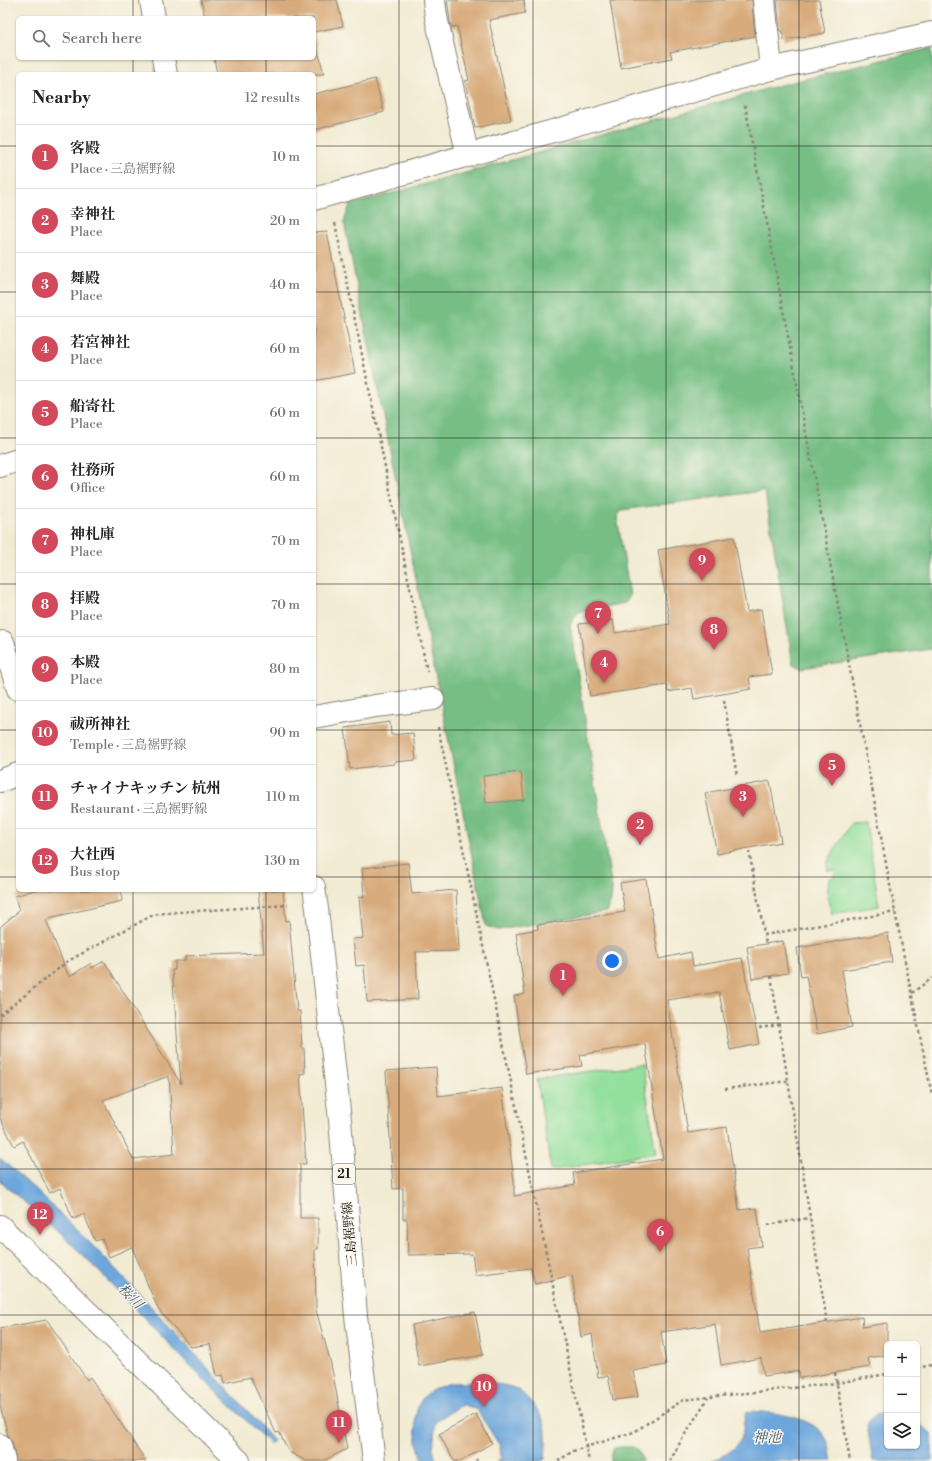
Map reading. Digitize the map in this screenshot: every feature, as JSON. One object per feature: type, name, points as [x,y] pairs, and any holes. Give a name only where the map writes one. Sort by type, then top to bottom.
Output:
[{"type":"street","points":[[151,0],[154,16]]},
{"type":"street","points":[[434,0],[436,17],[468,156]]},
{"type":"street","points":[[764,0],[771,70]]},
{"type":"street","points":[[322,197],[771,70],[932,33]]},
{"type":"street","points":[[163,60],[166,72]]},
{"type":"street","points":[[0,466],[16,461]]},
{"type":"street","points":[[3,642],[16,683]]},
{"type":"street","points":[[316,717],[375,706],[433,699]]},
{"type":"street","points":[[0,781],[16,775]]},
{"type":"street","name":"三島裾野線","points":[[315,895],[340,1120],[356,1316],[374,1461]]},
{"type":"street","points":[[0,1226],[239,1461]]},
{"type":"street","points":[[0,1445],[4,1461]]},
{"type":"path","points":[[740,79],[895,912],[932,1095]]},
{"type":"path","points":[[322,197],[433,699],[589,1461]]},
{"type":"path","points":[[724,700],[737,776]]},
{"type":"path","points":[[749,850],[766,944]]},
{"type":"path","points":[[0,1015],[68,961],[153,916],[165,913],[315,895]]},
{"type":"path","points":[[764,935],[895,912]]},
{"type":"path","points":[[771,976],[827,1322]]},
{"type":"path","points":[[912,993],[932,978]]},
{"type":"path","points":[[759,1028],[779,1025]]},
{"type":"path","points":[[725,1089],[788,1081]]},
{"type":"path","points":[[768,1225],[810,1218]]},
{"type":"path","points":[[920,1367],[932,1365]]},
{"type":"path","points":[[835,1373],[850,1461]]},
{"type":"path","points":[[558,1461],[573,1451],[634,1432],[683,1400],[837,1383],[884,1375]]},
{"type":"path","points":[[670,1461],[682,1439],[709,1398]]},
{"type":"green space","points":[[932,48],[932,649],[802,668],[793,664],[765,493],[762,491],[622,510],[617,517],[630,595],[625,603],[578,612],[570,625],[612,889],[611,901],[606,912],[498,930],[486,926],[344,222],[350,205],[784,84]]},
{"type":"green space","points":[[866,822],[879,906],[832,914],[827,897],[829,878],[835,877],[834,870],[828,871],[827,863],[851,823]]},
{"type":"green space","points":[[642,1064],[656,1153],[551,1170],[537,1079]]},
{"type":"green space","points":[[634,1447],[641,1455],[642,1461],[611,1461],[611,1454],[614,1448]]},
{"type":"water","name":"桜川","points":[[0,1158],[66,1219],[130,1284],[253,1417],[273,1440],[270,1444],[200,1376],[89,1261],[62,1235],[0,1181]]},
{"type":"water","points":[[450,1383],[483,1383],[508,1386],[523,1394],[537,1410],[545,1425],[545,1459],[541,1461],[496,1461],[501,1459],[500,1446],[477,1410],[462,1405],[436,1421],[433,1448],[436,1461],[424,1461],[418,1447],[416,1429],[419,1404],[429,1393]]},
{"type":"water","name":"神池","points":[[752,1411],[794,1417],[813,1426],[821,1432],[827,1440],[832,1461],[710,1461],[728,1453],[735,1447],[742,1436],[746,1413]]},
{"type":"water","points":[[884,1413],[884,1449],[920,1449],[920,1424],[932,1434],[932,1461],[873,1461],[867,1425],[870,1419]]},
{"type":"building","points":[[201,0],[337,0],[343,26],[316,32],[316,16],[205,16]]},
{"type":"building","points":[[447,0],[524,0],[525,13],[489,20],[511,120],[475,128],[465,81],[469,80],[457,26],[451,27]]},
{"type":"building","points":[[610,0],[752,0],[755,36],[670,52],[672,58],[621,68]]},
{"type":"building","points":[[777,0],[819,0],[825,33],[784,40],[782,31],[780,31]]},
{"type":"building","points":[[316,43],[324,74],[316,74],[316,72],[217,72],[214,60],[316,60]]},
{"type":"building","points":[[375,79],[384,112],[316,129],[316,94]]},
{"type":"building","points":[[327,232],[355,373],[316,381],[316,233]]},
{"type":"building","points":[[734,537],[747,612],[761,609],[772,674],[749,677],[751,689],[694,699],[692,688],[668,692],[667,685],[590,696],[579,624],[613,620],[615,633],[670,624],[658,550]]},
{"type":"building","points":[[390,722],[391,735],[413,733],[416,760],[350,769],[345,728]]},
{"type":"building","points":[[521,772],[524,800],[486,803],[483,776]]},
{"type":"building","points":[[770,781],[781,842],[717,854],[705,793]]},
{"type":"building","points":[[408,863],[412,894],[456,890],[459,951],[416,952],[418,999],[367,1002],[364,965],[356,966],[353,939],[363,938],[359,897],[364,896],[362,868]]},
{"type":"building","points":[[646,879],[659,959],[691,952],[693,966],[742,958],[759,1044],[730,1050],[719,992],[667,1000],[688,1133],[727,1127],[739,1210],[757,1208],[762,1246],[747,1248],[760,1333],[862,1317],[863,1327],[887,1323],[887,1341],[884,1341],[884,1355],[868,1358],[870,1367],[800,1378],[799,1371],[764,1376],[761,1358],[721,1365],[715,1324],[661,1332],[666,1365],[633,1371],[638,1397],[613,1400],[608,1376],[598,1377],[592,1334],[581,1337],[572,1275],[535,1284],[531,1268],[475,1275],[472,1254],[408,1255],[407,1219],[403,1219],[403,1188],[393,1189],[386,1071],[436,1067],[438,1096],[502,1088],[514,1181],[514,1196],[575,1185],[573,1173],[663,1159],[645,1044],[580,1055],[582,1066],[526,1074],[514,996],[525,994],[516,933],[538,929],[537,925],[625,912],[620,883]]},
{"type":"building","points":[[28,892],[121,892],[122,901],[49,918],[46,920],[69,977],[91,963],[92,968],[104,961],[181,1084],[172,970],[175,970],[175,961],[185,961],[185,956],[264,953],[258,892],[283,892],[286,921],[289,920],[297,1011],[300,1011],[302,1048],[304,1048],[305,1073],[300,1074],[306,1164],[300,1164],[300,1218],[318,1218],[318,1249],[315,1249],[316,1310],[331,1364],[347,1449],[323,1461],[306,1461],[289,1452],[279,1432],[276,1433],[250,1377],[225,1383],[223,1375],[217,1376],[210,1344],[191,1347],[158,1309],[132,1247],[109,1257],[102,1239],[95,1241],[84,1214],[73,1219],[60,1188],[50,1193],[23,1141],[14,1146],[0,1118],[0,927],[19,911],[15,896]],"holes":[[[169,1076],[174,1154],[133,1159],[103,1100]]]},
{"type":"building","points":[[888,933],[892,962],[842,970],[852,1027],[817,1034],[806,976],[801,977],[797,948]]},
{"type":"building","points":[[783,941],[788,973],[752,979],[747,947]]},
{"type":"building","points":[[475,1312],[483,1355],[419,1366],[412,1325]]},
{"type":"building","points":[[47,1320],[87,1380],[90,1377],[146,1461],[16,1461],[12,1442],[8,1436],[0,1406],[0,1328]]},
{"type":"building","points":[[476,1414],[492,1443],[461,1461],[454,1461],[439,1434]]},
{"type":"place","name":"本殿","points":[[702,581]]},
{"type":"place","name":"神札庫","points":[[598,634]]},
{"type":"place","name":"拝殿","points":[[714,650]]},
{"type":"place","name":"若宮神社","points":[[604,683]]},
{"type":"place","name":"船寄社","points":[[832,786]]},
{"type":"place","name":"舞殿","points":[[743,817]]},
{"type":"place","name":"幸神社","points":[[640,845]]},
{"type":"place","name":"客殿","points":[[563,996]]},
{"type":"place","name":"大社西","points":[[40,1235]]},
{"type":"place","name":"社務所","points":[[660,1252]]},
{"type":"place","name":"祓所神社","points":[[484,1407]]},
{"type":"place","name":"チャイナキッチン 杭州","points":[[339,1443]]}]
